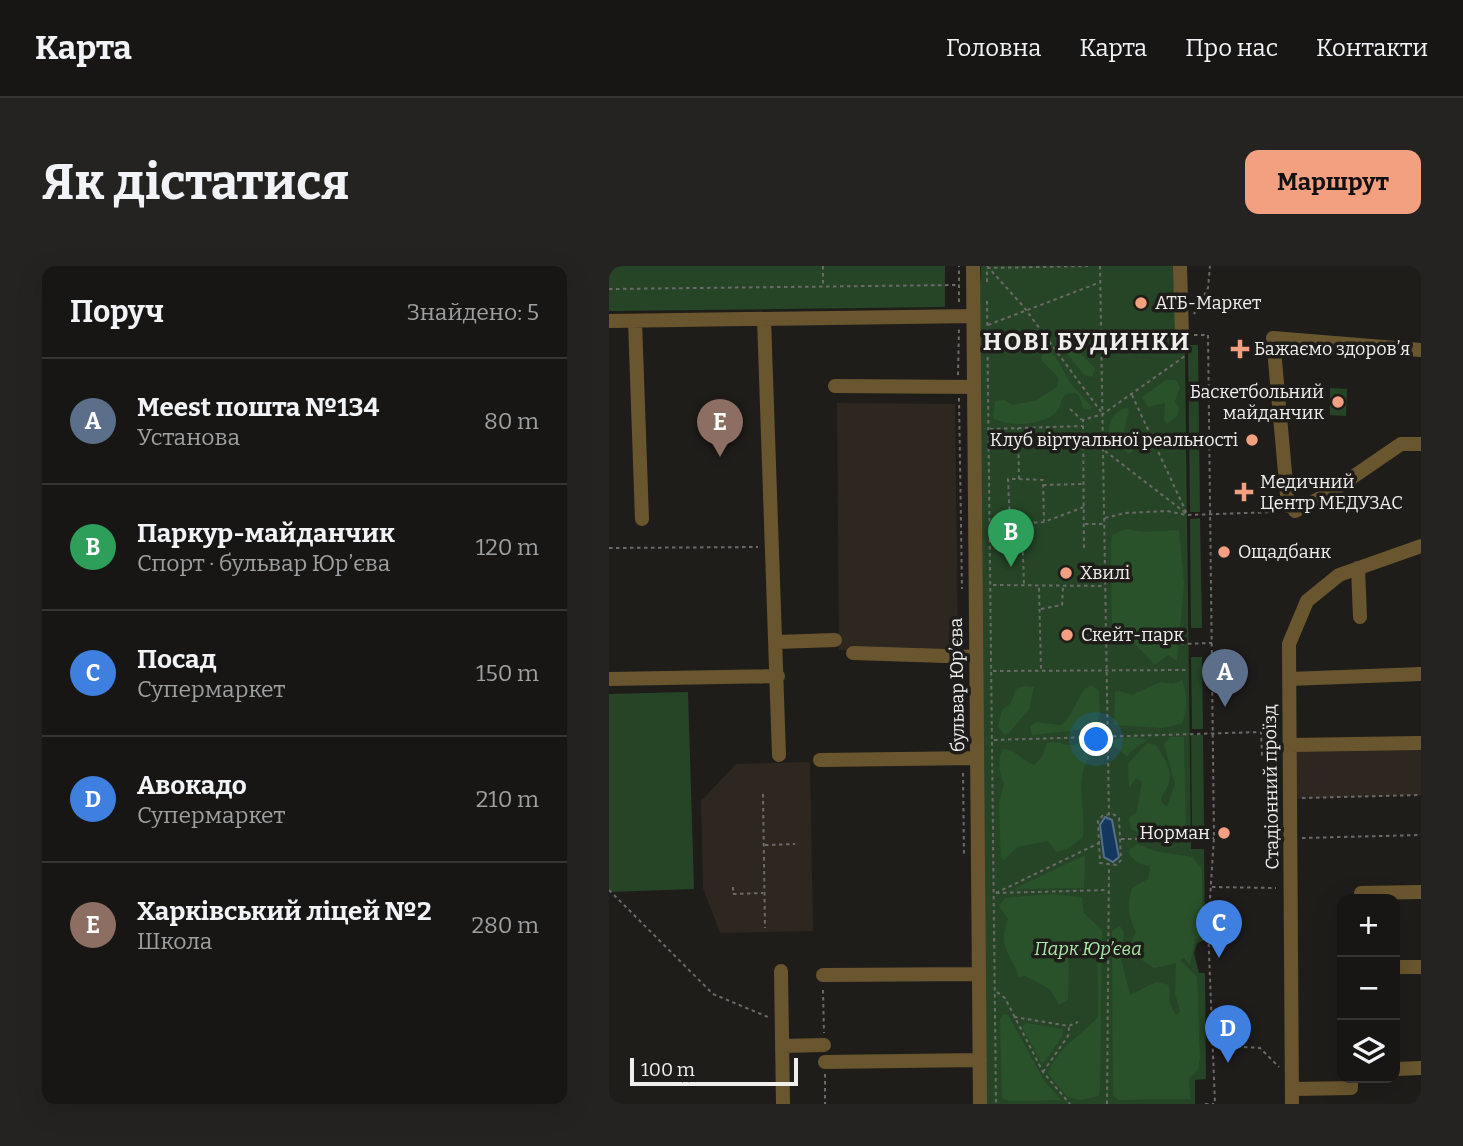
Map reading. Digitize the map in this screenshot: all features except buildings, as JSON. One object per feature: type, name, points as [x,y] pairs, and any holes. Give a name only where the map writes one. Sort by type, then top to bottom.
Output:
[{"type":"street","points":[[1180,266],[1182,336]]},
{"type":"street","name":"бульвар Юрʼєва","points":[[980,1104],[978,893],[970,758],[977,664],[974,387],[966,317],[973,285],[983,267]]},
{"type":"street","points":[[609,321],[966,317]]},
{"type":"street","points":[[764,318],[779,755]]},
{"type":"street","points":[[635,321],[642,519]]},
{"type":"street","points":[[1421,350],[1273,338],[1292,509],[1328,494],[1401,444],[1421,444]]},
{"type":"street","points":[[835,386],[974,387]]},
{"type":"street","name":"Стадіонний проїзд","points":[[1292,1104],[1289,644],[1307,601],[1339,575],[1421,546]]},
{"type":"street","points":[[1358,568],[1360,617]]},
{"type":"street","points":[[777,642],[835,640]]},
{"type":"street","points":[[853,653],[977,664]]},
{"type":"street","points":[[1289,679],[1421,674]]},
{"type":"street","points":[[609,679],[778,676]]},
{"type":"street","points":[[1290,749],[1421,743]]},
{"type":"street","points":[[820,760],[970,758]]},
{"type":"street","points":[[1361,893],[1421,892]]},
{"type":"street","points":[[1400,967],[1421,967]]},
{"type":"street","points":[[781,971],[783,1104]]},
{"type":"street","points":[[823,975],[979,974]]},
{"type":"street","points":[[782,1046],[824,1045]]},
{"type":"street","points":[[825,1062],[980,1060]]},
{"type":"street","points":[[1400,1069],[1421,1068]]},
{"type":"street","points":[[1292,1084],[1351,1083],[1352,1104]]},
{"type":"path","points":[[823,266],[823,286]]},
{"type":"path","points":[[959,266],[973,285]]},
{"type":"path","points":[[983,267],[1088,266]]},
{"type":"path","points":[[1100,266],[1109,815]]},
{"type":"path","points":[[1182,336],[1208,288],[1210,266]]},
{"type":"path","points":[[962,589],[958,387],[966,317],[973,285],[983,267]]},
{"type":"path","points":[[983,267],[1027,312],[1103,414]]},
{"type":"path","points":[[988,325],[1101,282]]},
{"type":"path","points":[[609,289],[973,285]]},
{"type":"path","points":[[987,298],[996,1104]]},
{"type":"path","points":[[1182,336],[1207,335],[1214,838],[1209,975],[1215,1045],[1215,1104],[1205,1104]]},
{"type":"path","points":[[1083,420],[1103,414],[1185,356]]},
{"type":"path","points":[[1132,394],[1187,515]]},
{"type":"path","points":[[1070,408],[1083,420],[1084,548]]},
{"type":"path","points":[[989,429],[1083,426]]},
{"type":"path","points":[[1018,428],[1019,478]]},
{"type":"path","points":[[1103,450],[1187,515]]},
{"type":"path","points":[[1010,524],[1008,479],[1019,478],[1043,480],[1044,522]]},
{"type":"path","points":[[1044,485],[1084,484]]},
{"type":"path","points":[[991,525],[1044,522],[1084,507]]},
{"type":"path","points":[[1104,518],[1125,513],[1156,511],[1187,515],[1292,509]]},
{"type":"path","points":[[1022,524],[1024,586]]},
{"type":"path","points":[[1084,524],[1104,524]]},
{"type":"path","points":[[609,548],[773,547]]},
{"type":"path","points":[[992,584],[1105,586]]},
{"type":"path","points":[[1039,586],[1041,671]]},
{"type":"path","points":[[1039,609],[1062,605],[1063,586]]},
{"type":"path","points":[[1181,644],[1212,643]]},
{"type":"path","points":[[964,866],[970,758],[962,671],[977,664],[993,671],[1188,670]]},
{"type":"path","points":[[993,740],[1107,734],[1261,732],[1262,755],[1290,749]]},
{"type":"path","points":[[763,794],[765,928]]},
{"type":"path","points":[[1290,799],[1421,795]]},
{"type":"path","points":[[1109,815],[1119,818],[1120,839],[1121,860],[1117,865],[1100,863],[1100,817],[1109,815]]},
{"type":"path","points":[[1290,838],[1421,835]]},
{"type":"path","points":[[1120,839],[1214,838]]},
{"type":"path","points":[[978,893],[989,896],[1099,843]]},
{"type":"path","points":[[764,845],[795,845]]},
{"type":"path","points":[[1107,1104],[1109,866]]},
{"type":"path","points":[[733,887],[733,894],[764,892]]},
{"type":"path","points":[[1211,887],[1291,888]]},
{"type":"path","points":[[609,890],[713,994],[782,1024]]},
{"type":"path","points":[[995,893],[1108,890]]},
{"type":"path","points":[[995,991],[1005,998],[1043,1073],[1070,1104]]},
{"type":"path","points":[[1013,1017],[1069,1026],[1079,1022]]},
{"type":"path","points":[[1043,1073],[1068,1037],[1069,1026]]},
{"type":"path","points":[[1215,1045],[1260,1048],[1292,1084]]},
{"type":"shaded area","points":[[837,403],[955,404],[958,652],[839,650]]},
{"type":"shaded area","points":[[1421,743],[1421,795],[1290,799],[1290,745]]},
{"type":"shaded area","points":[[810,762],[813,931],[720,933],[703,888],[701,801],[736,764]]},
{"type":"green space","points":[[609,266],[945,266],[945,307],[609,311]]},
{"type":"green space","name":"Парк Юр’єва","points":[[981,266],[1175,266],[1185,356],[1191,849],[1204,849],[1205,940],[1197,943],[1194,953],[1199,973],[1205,973],[1206,1079],[1195,1080],[1195,1104],[986,1104],[977,341]]},
{"type":"green space","points":[[1060,333],[1095,368],[1092,377],[1084,375],[1054,336]]},
{"type":"green space","points":[[1188,345],[1198,345],[1200,512],[1190,512]]},
{"type":"green space","points":[[1048,351],[1055,356],[1070,383],[1092,407],[1091,410],[1083,409],[1076,393],[1066,394],[1056,412],[1043,420],[1016,424],[993,418],[995,401],[1004,400],[1013,405],[1037,400],[1057,387],[1059,378],[1041,360],[1042,354]]},
{"type":"green space","points":[[1166,380],[1176,380],[1180,387],[1175,401],[1179,408],[1178,415],[1167,424],[1164,419],[1165,403],[1148,407],[1142,397]]},
{"type":"green space","name":"Баскетбольний майданчик","points":[[1330,388],[1347,389],[1346,416],[1330,415]]},
{"type":"green space","points":[[1126,408],[1129,410],[1122,438],[1133,439],[1136,449],[1129,454],[1122,447],[1113,448],[1109,436],[1112,419]]},
{"type":"green space","points":[[1200,518],[1202,628],[1191,628],[1190,519]]},
{"type":"green space","points":[[1126,529],[1143,532],[1179,530],[1184,584],[1177,661],[1168,655],[1155,665],[1135,644],[1114,640],[1112,636],[1111,542],[1112,535]]},
{"type":"green space","points":[[1191,657],[1202,657],[1203,729],[1192,729]]},
{"type":"green space","points":[[1182,680],[1186,702],[1181,724],[1161,728],[1114,725],[1115,692],[1132,695],[1160,682],[1174,684]]},
{"type":"green space","points":[[1092,685],[1099,691],[1100,713],[1096,728],[1032,735],[1030,727],[1036,722],[1061,725],[1070,715],[1083,691]]},
{"type":"green space","points":[[1034,687],[1029,709],[1009,733],[1004,734],[998,726],[1002,710],[1011,703],[1016,689]]},
{"type":"green space","points":[[688,692],[694,889],[609,892],[609,694]]},
{"type":"green space","points":[[1191,735],[1203,735],[1204,827],[1192,827]]},
{"type":"green space","points":[[1133,737],[1147,740],[1130,752],[1128,757],[1113,746],[1115,739]]},
{"type":"green space","points":[[1170,737],[1184,737],[1186,831],[1163,833],[1157,830],[1140,834],[1131,829],[1129,818],[1137,812],[1142,782],[1136,778],[1129,788],[1128,764],[1147,743],[1156,745],[1169,771],[1169,782],[1161,799],[1167,807],[1175,784],[1164,744]]},
{"type":"green space","points":[[1100,739],[1100,747],[1085,766],[1082,777],[1083,837],[1067,849],[1056,852],[1048,841],[1017,847],[1004,860],[1001,858],[999,804],[1004,783],[999,762],[1003,749],[1012,751],[1034,765],[1042,757],[1047,743],[1074,745]]},
{"type":"green space","points":[[1137,844],[1155,851],[1193,857],[1202,869],[1202,931],[1200,937],[1195,939],[1190,965],[1184,958],[1180,960],[1197,977],[1200,1058],[1198,1070],[1189,1078],[1190,1099],[1118,1100],[1113,1095],[1112,931],[1120,926],[1124,933],[1120,955],[1130,995],[1156,982],[1169,985],[1170,1004],[1176,1015],[1180,1012],[1175,993],[1176,963],[1154,968],[1127,950],[1136,932],[1129,911],[1132,888],[1148,879],[1150,866],[1137,862],[1128,851]]},
{"type":"green space","points":[[1085,855],[1084,888],[1014,889]]},
{"type":"green space","points":[[1050,894],[1082,897],[1084,913],[1102,930],[1100,1090],[1099,1096],[1081,1100],[1067,1097],[1048,1073],[1063,1049],[1098,1017],[1097,946],[1087,939],[1076,940],[1069,947],[1068,1000],[1059,1005],[1050,989],[1025,976],[1019,977],[1004,943],[1008,919],[999,906],[1005,898]]},
{"type":"green space","points":[[1004,1014],[1008,1015],[1045,1082],[1061,1100],[1009,1101],[1002,1098],[1000,1019]]},
{"type":"green space","points":[[1026,1023],[1063,1029],[1062,1037],[1044,1062],[1041,1062],[1022,1027]]},
{"type":"water","points":[[1105,817],[1112,820],[1119,857],[1113,862],[1104,857],[1100,825]]},
{"type":"place","name":"АТБ-Маркет","points":[[1141,303]]},
{"type":"place","name":"Бажаємо здоровʼя","points":[[1240,349]]},
{"type":"place","name":"Баскетбольний майданчик","points":[[1338,402]]},
{"type":"place","name":"Клуб віртуальної реальності","points":[[1252,440]]},
{"type":"place","name":"Харківський ліцей №2","points":[[720,457]]},
{"type":"place","name":"Медичний Центр МЕДУЗАС","points":[[1244,492]]},
{"type":"place","name":"Ощадбанк","points":[[1224,552]]},
{"type":"place","name":"Паркур-майданчик","points":[[1011,567]]},
{"type":"place","name":"Хвилі","points":[[1066,573]]},
{"type":"place","name":"Скейт-парк","points":[[1067,635]]},
{"type":"place","name":"Meest пошта №134","points":[[1225,707]]},
{"type":"place","name":"Норман","points":[[1224,833]]},
{"type":"place","name":"Посад","points":[[1219,958]]},
{"type":"place","name":"Авокадо","points":[[1228,1063]]},
{"type":"district","name":"НОВІ БУДИНКИ","points":[[1087,342]]}]
